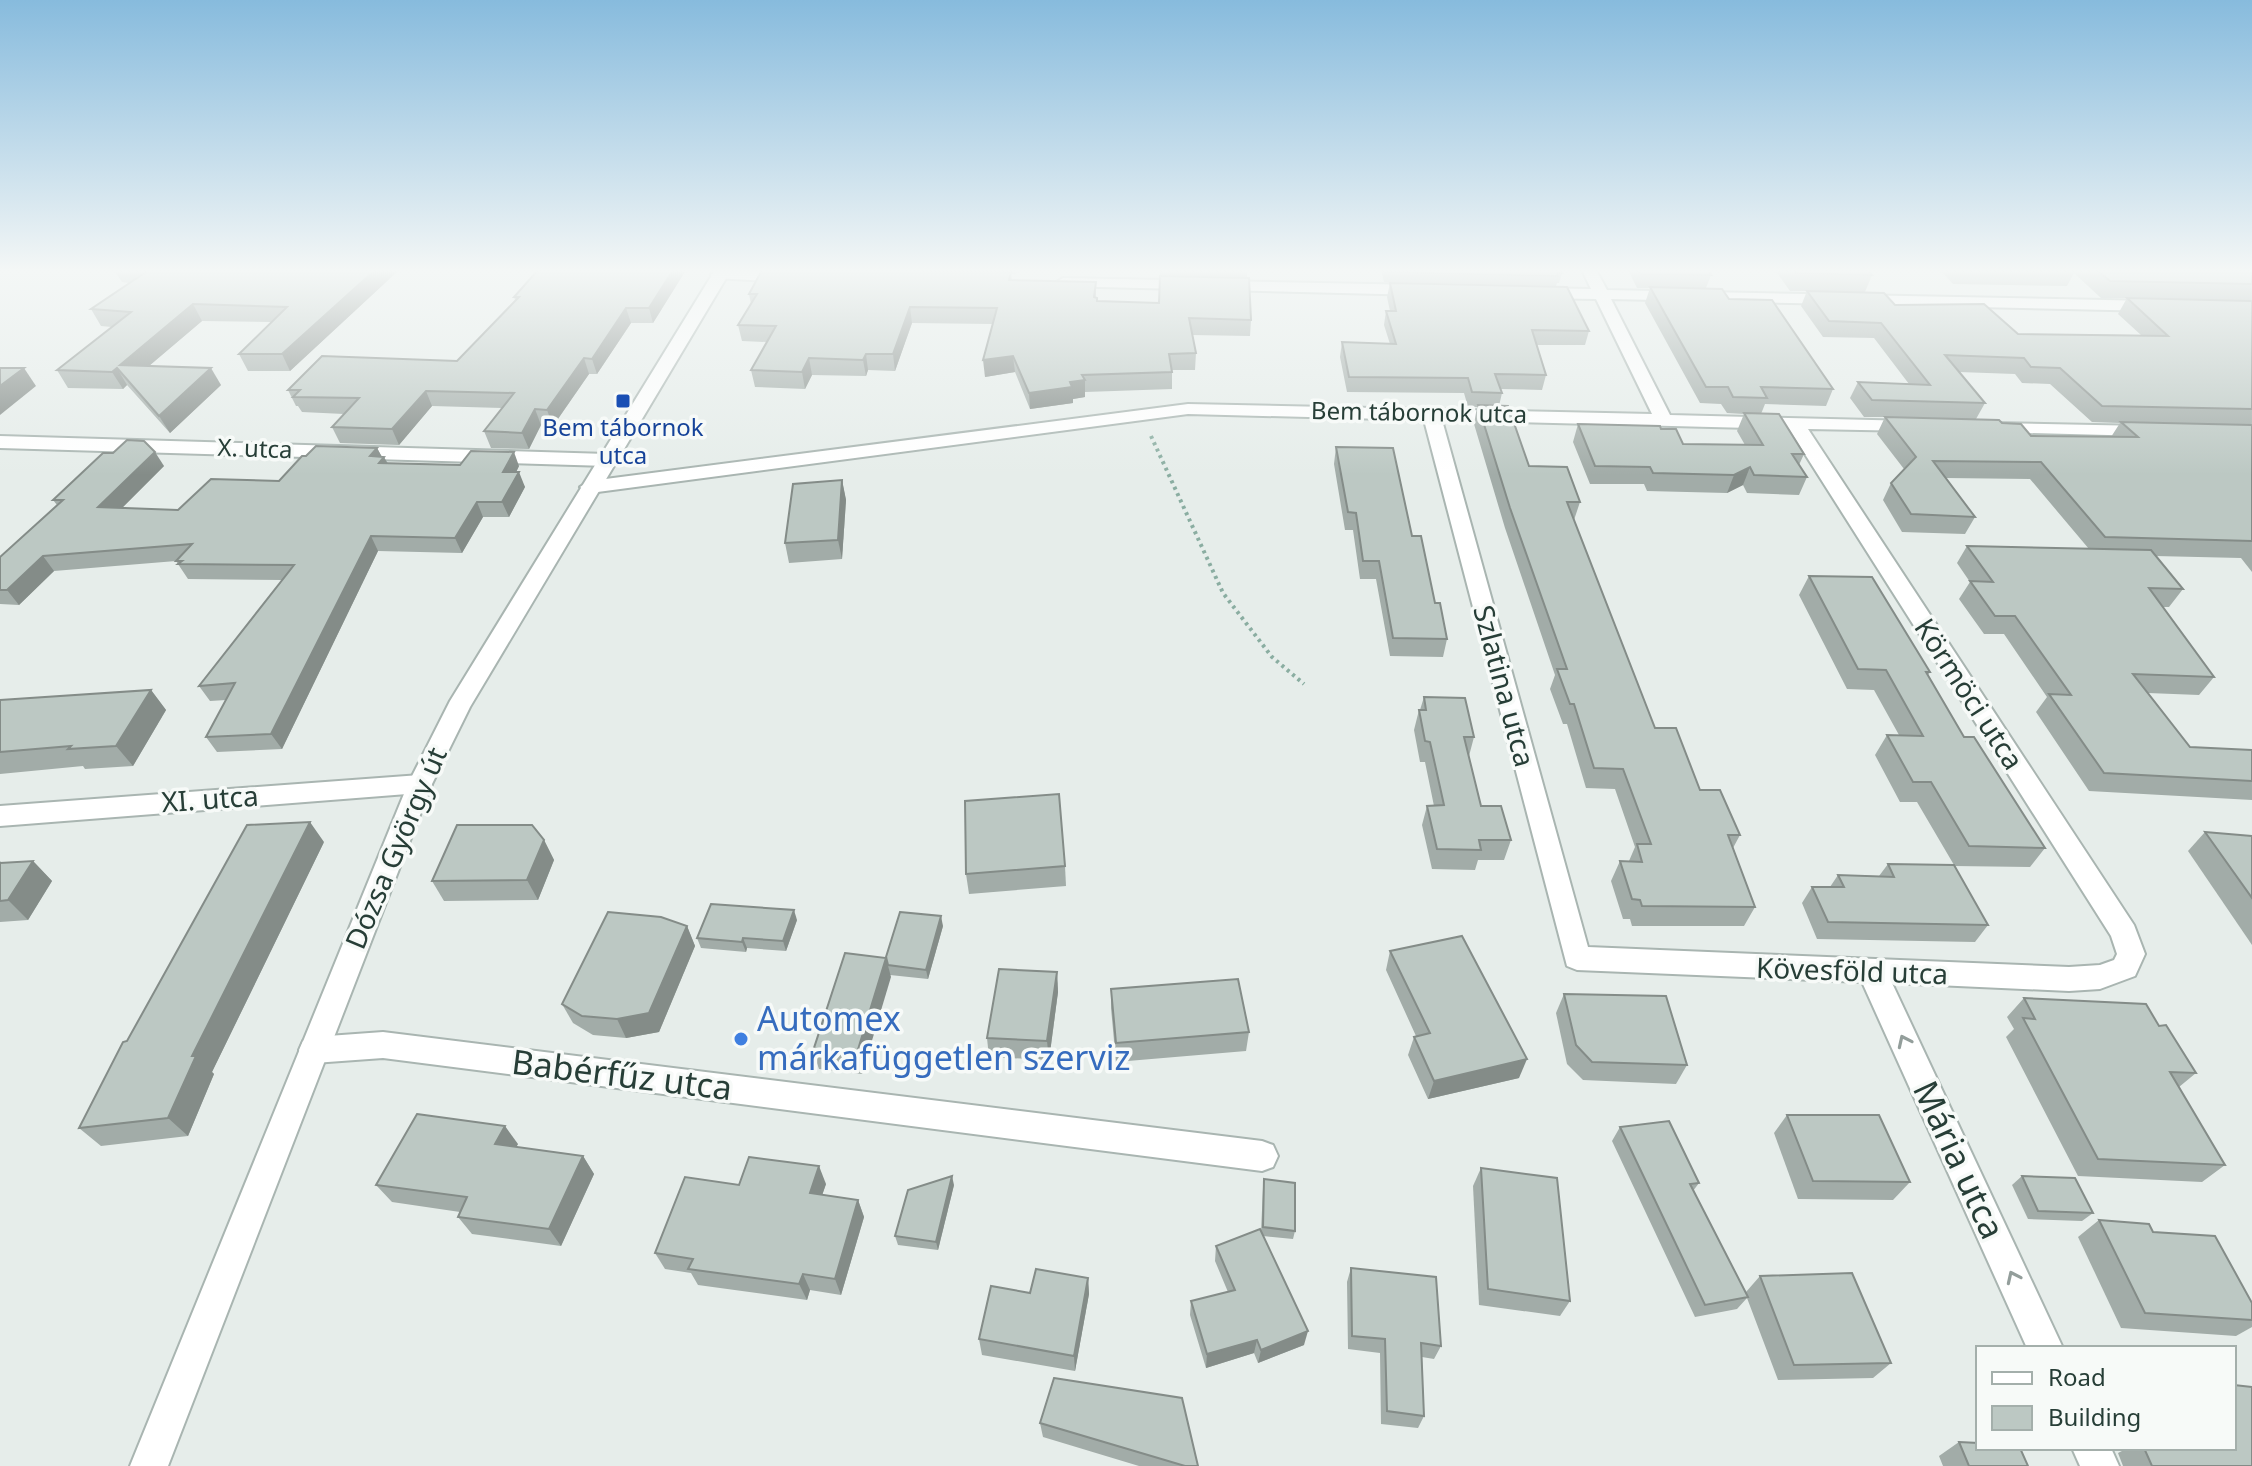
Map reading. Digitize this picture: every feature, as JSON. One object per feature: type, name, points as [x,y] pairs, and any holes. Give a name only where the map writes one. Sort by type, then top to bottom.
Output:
[{"type":"street","name":"Dózsa György út","points":[[149,1466],[420,784],[458,707],[681,338]]},
{"type":"street","points":[[1623,338],[1663,418]]},
{"type":"street","name":"Bem tábornok utca","points":[[590,487],[1141,414],[1227,408],[1937,426]]},
{"type":"street","name":"Szlatina utca","points":[[1431,414],[1577,958]]},
{"type":"street","name":"Körmöci utca","points":[[1795,423],[2124,933],[2131,954],[2125,968]]},
{"type":"street","points":[[1968,427],[2157,431]]},
{"type":"street","name":"X. utca","points":[[0,442],[607,460]]},
{"type":"street","name":"XI. utca","points":[[0,816],[420,784]]},
{"type":"street","name":"Kövesföld utca","points":[[1577,958],[2069,979],[2100,977],[2125,968]]},
{"type":"street","name":"Mária utca","points":[[1872,972],[2044,1346]]},
{"type":"street","name":"Babérfűz utca","points":[[314,1050],[383,1045],[1262,1156]]},
{"type":"path","points":[[1141,414],[1223,593],[1272,657],[1304,684]]},
{"type":"building","points":[[97,338],[152,338],[120,365],[211,368],[159,416],[117,368],[112,372],[57,370]]},
{"type":"building","points":[[255,338],[299,338],[282,354],[239,354]]},
{"type":"building","points":[[479,338],[606,338],[592,359],[584,358],[547,410],[535,409],[522,433],[484,431],[514,393],[426,391],[392,429],[332,427],[359,398],[293,397],[300,390],[288,390],[322,356],[457,361]]},
{"type":"building","points":[[769,338],[899,338],[893,354],[866,354],[863,360],[809,358],[802,372],[751,370]]},
{"type":"building","points":[[989,338],[1193,338],[1196,353],[1169,354],[1172,372],[1082,375],[1085,380],[1070,382],[1072,387],[1029,393],[1013,356],[983,360]]},
{"type":"building","points":[[1394,338],[1535,338],[1546,375],[1495,374],[1502,393],[1472,392],[1468,378],[1349,377],[1342,342],[1396,344]]},
{"type":"building","points":[[1679,338],[1798,338],[1833,389],[1761,387],[1767,398],[1733,397],[1728,387],[1706,387]]},
{"type":"building","points":[[1893,338],[2252,338],[2252,409],[2102,406],[2060,368],[2031,367],[2024,358],[1945,355],[1985,403],[1872,400],[1858,382],[1930,385]]},
{"type":"building","points":[[0,368],[24,368],[0,386]]},
{"type":"building","points":[[1478,405],[1508,406],[1529,466],[1567,467],[1580,502],[1567,502],[1655,728],[1676,728],[1700,790],[1720,790],[1740,835],[1728,835],[1755,907],[1642,906],[1640,900],[1632,899],[1620,861],[1642,862],[1637,844],[1651,844],[1623,769],[1594,768],[1574,704],[1570,704],[1557,669],[1567,669],[1510,508]]},
{"type":"building","points":[[1744,413],[1779,414],[1804,454],[1792,454],[1807,477],[1754,475],[1750,467],[1734,475],[1653,473],[1650,467],[1595,466],[1578,424],[1676,429],[1683,444],[1763,445]]},
{"type":"building","points":[[1885,417],[1999,420],[2002,423],[2021,424],[2031,436],[2138,437],[2121,422],[2252,425],[2252,541],[2105,537],[2041,462],[1933,461],[1975,517],[1911,514],[1891,483],[1916,457]]},
{"type":"building","points":[[127,440],[144,441],[155,452],[98,507],[178,510],[211,479],[279,481],[316,446],[377,448],[370,456],[384,457],[379,463],[460,465],[471,451],[514,452],[503,472],[519,472],[502,502],[477,502],[455,538],[371,536],[271,734],[206,737],[235,683],[199,686],[294,565],[178,564],[182,561],[176,561],[192,544],[43,556],[7,590],[0,590],[0,557],[63,500],[53,500],[103,453],[113,453]]},
{"type":"building","points":[[1336,447],[1393,448],[1412,536],[1421,536],[1435,603],[1440,603],[1447,639],[1393,638],[1379,561],[1363,561],[1356,513],[1348,512]]},
{"type":"building","points":[[842,480],[838,540],[785,543],[793,484]]},
{"type":"building","points":[[1967,546],[2151,550],[2183,589],[2149,588],[2214,677],[2133,674],[2190,747],[2252,750],[2252,781],[2104,773],[2049,694],[2071,695],[2015,616],[1995,616],[1970,581],[1993,582]]},
{"type":"building","points":[[1809,576],[1872,577],[1930,672],[1926,672],[1964,737],[1974,737],[2045,848],[1969,846],[1931,782],[1913,782],[1887,735],[1923,736],[1886,670],[1858,669]]},
{"type":"building","points":[[151,690],[116,746],[0,752],[0,700]]},
{"type":"building","points":[[1424,697],[1465,698],[1474,737],[1464,737],[1481,806],[1501,806],[1511,840],[1479,840],[1481,850],[1437,849],[1427,806],[1444,805],[1430,742],[1425,741],[1419,710],[1426,710]]},
{"type":"building","points":[[1059,794],[1065,866],[966,874],[965,801]]},
{"type":"building","points":[[310,822],[192,1056],[196,1056],[168,1118],[79,1128],[123,1042],[127,1041],[247,825]]},
{"type":"building","points":[[457,825],[532,825],[544,840],[527,880],[432,881]]},
{"type":"building","points":[[2205,832],[2252,836],[2252,898]]},
{"type":"building","points":[[33,861],[8,900],[0,901],[0,863]]},
{"type":"building","points":[[1888,864],[1954,865],[1988,925],[1828,922],[1812,887],[1844,887],[1838,875],[1894,877]]},
{"type":"building","points":[[711,904],[794,910],[783,941],[743,938],[742,942],[697,938]]},
{"type":"building","points":[[608,912],[661,917],[687,926],[649,1013],[617,1019],[582,1016],[562,1004]]},
{"type":"building","points":[[900,912],[941,916],[926,970],[888,965],[886,957]]},
{"type":"building","points":[[1462,936],[1527,1059],[1434,1081],[1414,1037],[1430,1033],[1390,951]]},
{"type":"building","points":[[845,953],[886,958],[856,1056],[813,1051]]},
{"type":"building","points":[[999,969],[1057,972],[1047,1041],[987,1038]]},
{"type":"building","points":[[1238,979],[1249,1032],[1116,1043],[1111,989]]},
{"type":"building","points":[[1564,994],[1666,996],[1687,1065],[1592,1062],[1576,1045]]},
{"type":"building","points":[[2024,998],[2146,1004],[2159,1026],[2166,1025],[2196,1073],[2170,1072],[2225,1165],[2098,1159],[2023,1018],[2035,1019]]},
{"type":"building","points":[[417,1114],[505,1126],[495,1144],[583,1156],[549,1229],[458,1217],[467,1197],[376,1185]]},
{"type":"building","points":[[1787,1115],[1879,1115],[1910,1182],[1813,1181]]},
{"type":"building","points":[[1669,1121],[1699,1183],[1690,1184],[1748,1297],[1705,1305],[1620,1127]]},
{"type":"building","points":[[749,1157],[819,1166],[810,1193],[858,1200],[835,1279],[803,1274],[799,1284],[688,1269],[693,1259],[655,1253],[685,1177],[739,1185]]},
{"type":"building","points":[[1481,1168],[1557,1178],[1570,1301],[1488,1289]]},
{"type":"building","points":[[952,1176],[936,1242],[895,1236],[908,1190]]},
{"type":"building","points":[[2022,1176],[2075,1178],[2093,1213],[2038,1211]]},
{"type":"building","points":[[1264,1179],[1295,1183],[1295,1231],[1263,1227]]},
{"type":"building","points":[[2099,1220],[2149,1224],[2153,1232],[2215,1236],[2252,1303],[2252,1320],[2145,1313]]},
{"type":"building","points":[[1260,1229],[1308,1331],[1261,1350],[1257,1340],[1207,1354],[1191,1301],[1235,1290],[1216,1246]]},
{"type":"building","points":[[1351,1268],[1436,1277],[1441,1346],[1421,1343],[1424,1416],[1387,1411],[1385,1339],[1352,1336]]},
{"type":"building","points":[[1036,1269],[1088,1278],[1074,1356],[979,1339],[991,1286],[1030,1293]]},
{"type":"building","points":[[1852,1273],[1891,1363],[1794,1365],[1760,1276]]},
{"type":"building","points":[[1054,1378],[1182,1398],[1198,1466],[1185,1466],[1040,1423]]},
{"type":"building","points":[[2236,1385],[2252,1387],[2252,1466],[2152,1466],[2145,1450],[2236,1450]]},
{"type":"building","points":[[1959,1442],[1976,1443],[1976,1450],[2021,1450],[2028,1466],[1969,1466]]},
{"type":"place","name":"Bem tábornok utca","points":[[623,401]]},
{"type":"place","name":"Automex márkafüggetlen szerviz","points":[[741,1039]]}]
